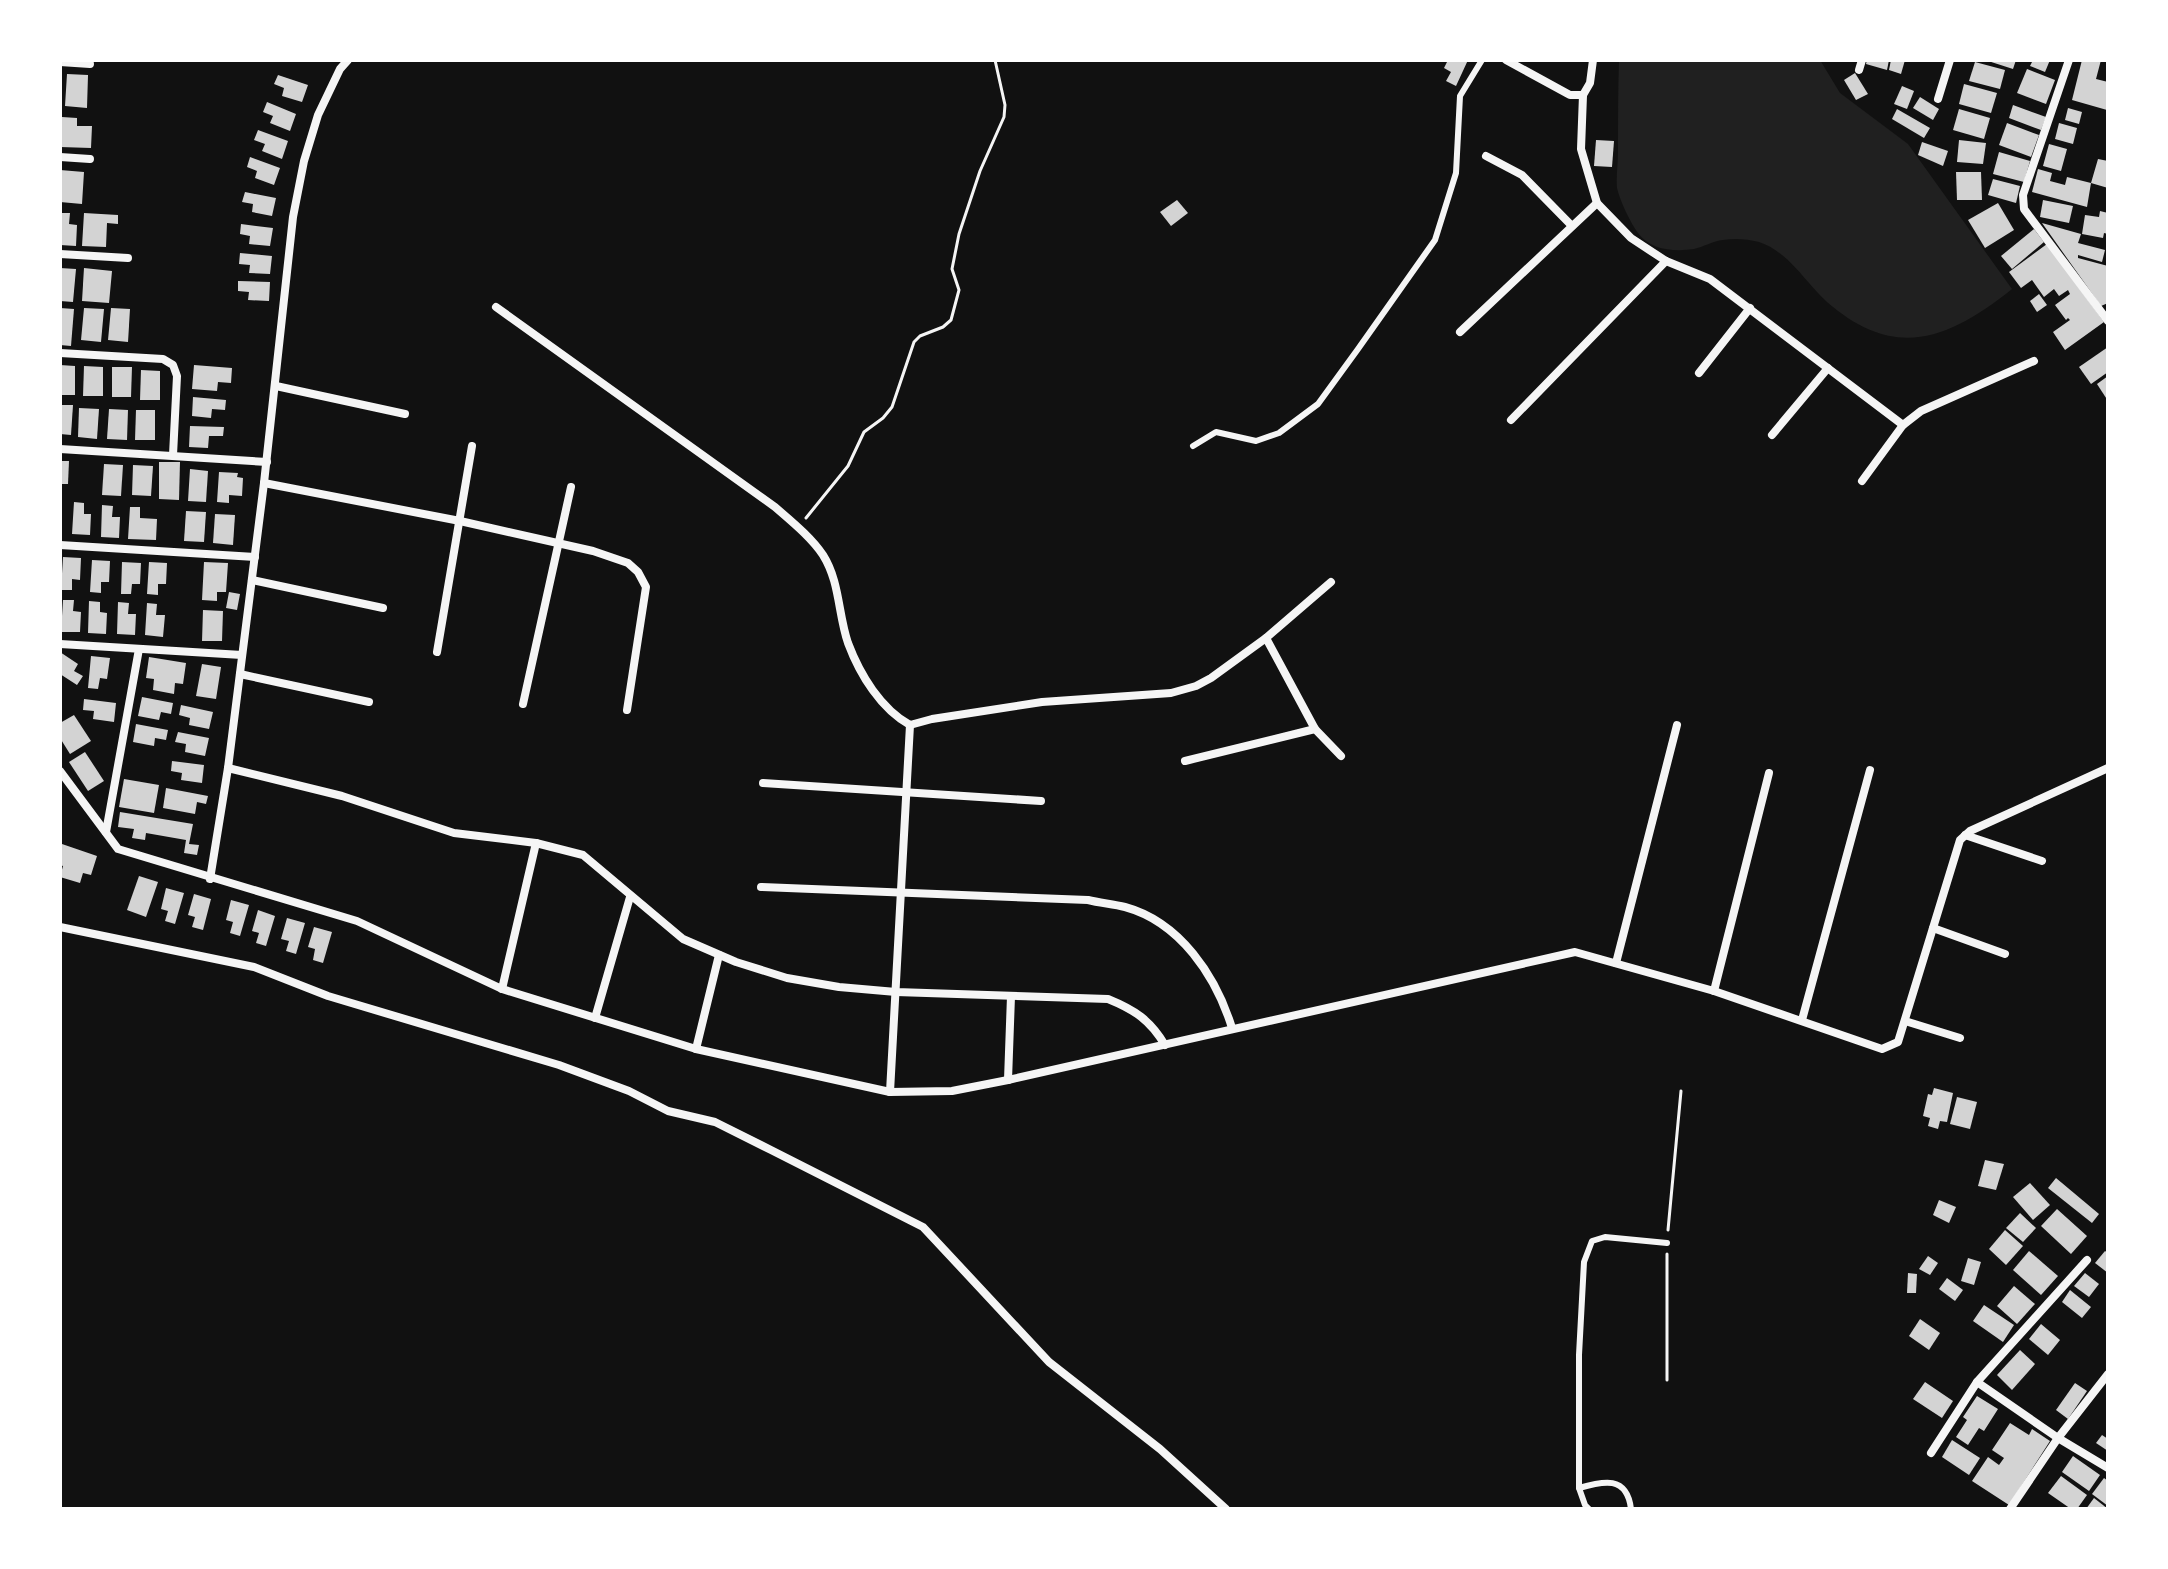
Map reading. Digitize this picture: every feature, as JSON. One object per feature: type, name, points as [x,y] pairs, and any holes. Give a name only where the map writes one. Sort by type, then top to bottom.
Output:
[{"type":"street","points":[[210,879],[228,768],[267,462],[293,217],[304,161],[318,115],[340,69],[348,60]]},
{"type":"street","points":[[1506,60],[1570,95],[1583,95]]},
{"type":"street","points":[[1593,60],[1590,83],[1583,95],[1581,149],[1597,203],[1631,238],[1666,261],[1710,279],[1903,425]]},
{"type":"street","points":[[1938,99],[1950,60]]},
{"type":"street","points":[[2069,60],[2023,195],[2024,209],[2108,321]]},
{"type":"street","points":[[60,62],[90,64]]},
{"type":"street","points":[[1486,156],[1522,175],[1572,226]]},
{"type":"street","points":[[60,157],[90,159]]},
{"type":"street","points":[[1460,332],[1597,203]]},
{"type":"street","points":[[60,254],[128,258]]},
{"type":"street","points":[[1511,420],[1666,261]]},
{"type":"street","points":[[496,307],[775,507],[798,528],[822,554],[835,581],[848,642],[869,685],[895,717],[910,725],[1042,702],[1171,693],[1211,678],[1266,638],[1331,582]]},
{"type":"street","points":[[1699,373],[1750,308]]},
{"type":"street","points":[[60,353],[163,359],[173,365],[177,376],[173,455]]},
{"type":"street","points":[[1862,481],[1903,425],[1921,411],[2034,361]]},
{"type":"street","points":[[1772,435],[1828,368]]},
{"type":"street","points":[[276,386],[405,414]]},
{"type":"street","points":[[437,652],[472,446]]},
{"type":"street","points":[[60,449],[267,462]]},
{"type":"street","points":[[264,483],[460,521],[593,551],[628,563],[638,572],[646,587],[627,710]]},
{"type":"street","points":[[523,704],[571,487]]},
{"type":"street","points":[[60,545],[255,557]]},
{"type":"street","points":[[252,580],[383,608]]},
{"type":"street","points":[[1266,638],[1315,729],[1341,756]]},
{"type":"street","points":[[60,644],[242,655]]},
{"type":"street","points":[[106,832],[139,649]]},
{"type":"street","points":[[240,674],[369,702]]},
{"type":"street","points":[[890,1092],[910,725]]},
{"type":"street","points":[[1616,963],[1677,725]]},
{"type":"street","points":[[1185,761],[1315,729]]},
{"type":"street","points":[[228,768],[342,796],[454,833],[536,843],[583,855],[683,939],[787,978],[896,992],[1108,999],[1133,1009],[1156,1030],[1165,1045]]},
{"type":"street","points":[[60,771],[118,849],[357,921],[502,989],[696,1049],[890,1092],[952,1091],[1008,1080],[1575,952],[1714,991],[1882,1049],[1898,1042],[1960,840],[2108,768]]},
{"type":"street","points":[[1802,1020],[1870,770]]},
{"type":"street","points":[[1714,991],[1769,773]]},
{"type":"street","points":[[763,783],[1041,801]]},
{"type":"street","points":[[1965,835],[2042,861]]},
{"type":"street","points":[[502,989],[536,843]]},
{"type":"street","points":[[761,887],[1088,900],[1126,907],[1161,923],[1194,954],[1222,996],[1232,1028]]},
{"type":"street","points":[[595,1018],[630,897]]},
{"type":"street","points":[[60,927],[254,967],[328,996],[559,1065],[629,1091],[668,1111],[715,1122],[923,1227],[1049,1362],[1160,1449],[1226,1509]]},
{"type":"street","points":[[1933,928],[2005,954]]},
{"type":"street","points":[[696,1049],[719,955]]},
{"type":"street","points":[[1008,1080],[1011,996]]},
{"type":"street","points":[[1905,1021],[1960,1038]]},
{"type":"street","points":[[1931,1453],[1977,1382],[2087,1260]]},
{"type":"street","points":[[2010,1509],[2058,1438],[2108,1374]]},
{"type":"street","points":[[1977,1382],[2108,1468]]},
{"type":"lane","points":[[1193,446],[1216,432],[1256,441],[1279,433],[1318,404],[1435,240],[1456,173],[1460,96],[1482,60]]},
{"type":"lane","points":[[1589,1509],[1579,1488],[1579,1355],[1584,1262],[1592,1241],[1605,1237],[1667,1243]]},
{"type":"lane","points":[[1579,1488],[1605,1481],[1620,1485],[1630,1500],[1631,1509]]},
{"type":"path","points":[[798,528],[848,466],[864,432],[892,407],[914,342],[951,320],[959,290],[952,269],[959,234],[980,171],[1004,117],[1005,105],[995,60]]},
{"type":"shaded area","points":[[1619,60],[1820,60],[1840,93],[1908,144],[2012,289],[1966,321],[1943,331],[1921,337],[1899,337],[1876,332],[1852,320],[1827,302],[1788,260],[1759,242],[1728,239],[1694,249],[1678,250],[1649,243],[1632,223],[1617,188]]},
{"type":"building","points":[[1448,60],[1468,60],[1456,86],[1446,81],[1451,72],[1444,68]]},
{"type":"building","points":[[1867,60],[1889,60],[1887,70],[1866,64]]},
{"type":"building","points":[[1891,60],[1905,60],[1901,74],[1889,70]]},
{"type":"building","points":[[1985,60],[2016,60],[2013,69]]},
{"type":"building","points":[[2033,60],[2050,60],[2045,72],[2030,66]]},
{"type":"building","points":[[2082,60],[2101,60],[2096,79],[2108,82],[2107,110],[2072,100]]},
{"type":"building","points":[[1975,62],[2005,70],[2000,89],[1969,81]]},
{"type":"building","points":[[2027,69],[2055,80],[2046,104],[2017,93]]},
{"type":"building","points":[[1855,73],[1868,94],[1856,100],[1844,80]]},
{"type":"building","points":[[67,74],[88,75],[87,108],[65,106]]},
{"type":"building","points":[[278,75],[308,85],[302,102],[282,96],[284,88],[274,84]]},
{"type":"building","points":[[1964,84],[1997,93],[1991,113],[1959,104]]},
{"type":"building","points":[[1902,86],[1914,91],[1907,109],[1894,104]]},
{"type":"building","points":[[1920,97],[1939,109],[1933,120],[1913,108]]},
{"type":"building","points":[[267,102],[296,114],[290,131],[270,123],[273,116],[263,112]]},
{"type":"building","points":[[2013,105],[2046,117],[2041,130],[2009,118]]},
{"type":"building","points":[[2068,108],[2082,112],[2079,124],[2065,120]]},
{"type":"building","points":[[1897,109],[1930,128],[1924,138],[1892,119]]},
{"type":"building","points":[[1959,109],[1990,118],[1984,139],[1953,130]]},
{"type":"building","points":[[62,117],[77,118],[77,126],[92,126],[91,148],[60,147]]},
{"type":"building","points":[[2007,123],[2039,135],[2031,157],[1999,145]]},
{"type":"building","points":[[2059,123],[2077,128],[2073,144],[2055,139]]},
{"type":"building","points":[[258,130],[288,141],[282,159],[262,151],[265,144],[254,140]]},
{"type":"building","points":[[1596,140],[1614,141],[1612,167],[1594,166]]},
{"type":"building","points":[[1959,140],[1986,143],[1983,164],[1957,162]]},
{"type":"building","points":[[1922,142],[1948,151],[1943,166],[1918,155]]},
{"type":"building","points":[[2049,144],[2067,149],[2061,171],[2043,166]]},
{"type":"building","points":[[1999,152],[2030,161],[2024,182],[1993,174]]},
{"type":"building","points":[[250,157],[280,168],[274,185],[255,178],[257,171],[247,167]]},
{"type":"building","points":[[2098,159],[2108,161],[2108,188],[2091,183]]},
{"type":"building","points":[[2038,169],[2052,173],[2050,181],[2065,185],[2067,177],[2091,183],[2087,207],[2032,192]]},
{"type":"building","points":[[60,170],[84,172],[82,204],[60,202]]},
{"type":"building","points":[[1956,172],[1981,172],[1982,200],[1957,200]]},
{"type":"building","points":[[1993,179],[2020,186],[2016,203],[1988,195]]},
{"type":"building","points":[[245,192],[276,198],[272,216],[252,212],[253,204],[242,202]]},
{"type":"building","points":[[1177,200],[1188,213],[1171,226],[1160,212]]},
{"type":"building","points":[[2043,200],[2073,206],[2069,223],[2040,217]]},
{"type":"building","points":[[1998,203],[2014,230],[1985,248],[1968,220]]},
{"type":"building","points":[[2100,211],[2108,213],[2108,234],[2104,233],[2103,238],[2082,234],[2085,215],[2099,217]]},
{"type":"building","points":[[60,213],[70,213],[69,224],[77,225],[76,246],[60,245]]},
{"type":"building","points":[[84,213],[118,215],[118,224],[107,223],[106,247],[82,246]]},
{"type":"building","points":[[2042,223],[2081,234],[2078,243],[2105,250],[2102,262],[2078,255],[2078,258],[2108,266],[2108,303],[2101,306]]},
{"type":"building","points":[[241,224],[273,228],[270,246],[249,244],[250,236],[240,234]]},
{"type":"building","points":[[2034,229],[2044,242],[2012,269],[2001,256]]},
{"type":"building","points":[[2047,244],[2104,322],[2065,350],[2053,332],[2070,320],[2066,320],[2055,305],[2070,294],[2068,290],[2059,296],[2054,289],[2044,297],[2032,280],[2021,288],[2009,272]]},
{"type":"building","points":[[240,253],[272,256],[270,274],[249,273],[250,265],[239,264]]},
{"type":"building","points":[[60,268],[76,269],[73,302],[60,301]]},
{"type":"building","points":[[84,268],[112,271],[109,303],[82,301]]},
{"type":"building","points":[[238,281],[270,282],[269,301],[248,300],[249,292],[238,291]]},
{"type":"building","points":[[2039,294],[2047,305],[2037,312],[2030,301]]},
{"type":"building","points":[[60,308],[74,309],[71,346],[60,345]]},
{"type":"building","points":[[84,308],[104,309],[101,342],[81,340]]},
{"type":"building","points":[[111,308],[130,309],[128,342],[108,340]]},
{"type":"building","points":[[2108,347],[2108,372],[2091,384],[2079,367]]},
{"type":"building","points":[[60,365],[75,366],[75,395],[60,395]]},
{"type":"building","points":[[194,365],[232,368],[231,383],[218,382],[217,391],[192,389]]},
{"type":"building","points":[[84,366],[103,367],[103,396],[83,396]]},
{"type":"building","points":[[112,367],[132,367],[131,397],[112,397]]},
{"type":"building","points":[[141,370],[160,371],[160,400],[140,400]]},
{"type":"building","points":[[2108,376],[2108,401],[2097,384]]},
{"type":"building","points":[[193,397],[226,400],[225,410],[212,409],[211,418],[192,416]]},
{"type":"building","points":[[60,405],[73,405],[71,435],[60,434]]},
{"type":"building","points":[[79,408],[99,409],[97,439],[78,437]]},
{"type":"building","points":[[109,409],[128,410],[127,440],[107,439]]},
{"type":"building","points":[[136,410],[155,410],[155,440],[135,440]]},
{"type":"building","points":[[190,426],[224,427],[223,436],[209,436],[208,448],[189,447]]},
{"type":"building","points":[[60,461],[69,461],[68,484],[60,484]]},
{"type":"building","points":[[159,462],[180,462],[179,500],[159,499]]},
{"type":"building","points":[[104,464],[123,465],[121,496],[102,495]]},
{"type":"building","points":[[133,465],[153,466],[151,496],[132,495]]},
{"type":"building","points":[[190,469],[208,471],[206,502],[188,501]]},
{"type":"building","points":[[219,472],[238,473],[237,477],[243,478],[242,496],[229,495],[229,503],[217,502]]},
{"type":"building","points":[[74,502],[84,503],[84,514],[91,514],[90,535],[72,534]]},
{"type":"building","points":[[102,505],[113,506],[112,517],[120,517],[119,538],[101,537]]},
{"type":"building","points":[[130,507],[140,507],[140,518],[157,519],[156,540],[128,539]]},
{"type":"building","points":[[186,511],[206,512],[204,542],[184,541]]},
{"type":"building","points":[[215,514],[235,515],[233,545],[213,543]]},
{"type":"building","points":[[63,557],[81,558],[80,580],[72,579],[72,590],[61,590]]},
{"type":"building","points":[[92,560],[110,561],[109,582],[101,582],[101,593],[90,592]]},
{"type":"building","points":[[122,562],[141,563],[140,584],[132,584],[131,594],[121,594]]},
{"type":"building","points":[[149,562],[167,563],[166,584],[158,584],[158,595],[147,594]]},
{"type":"building","points":[[204,562],[228,563],[226,592],[217,592],[217,601],[202,600]]},
{"type":"building","points":[[229,592],[240,594],[237,610],[226,608]]},
{"type":"building","points":[[63,600],[74,600],[73,611],[81,612],[80,632],[61,632]]},
{"type":"building","points":[[89,601],[100,602],[100,612],[107,613],[106,634],[88,633]]},
{"type":"building","points":[[118,602],[129,603],[128,614],[136,614],[135,635],[117,634]]},
{"type":"building","points":[[147,603],[157,604],[156,615],[165,615],[163,637],[145,635]]},
{"type":"building","points":[[203,610],[223,611],[222,641],[202,641]]},
{"type":"building","points":[[60,652],[78,664],[74,671],[83,676],[77,685],[60,674]]},
{"type":"building","points":[[91,656],[110,658],[107,679],[100,678],[98,689],[88,688]]},
{"type":"building","points":[[149,657],[186,663],[183,684],[175,683],[174,694],[153,690],[154,679],[146,678]]},
{"type":"building","points":[[202,664],[221,667],[216,699],[196,696]]},
{"type":"building","points":[[142,697],[173,703],[171,714],[161,712],[159,720],[138,716]]},
{"type":"building","points":[[84,699],[116,703],[114,722],[93,719],[94,711],[83,710]]},
{"type":"building","points":[[181,705],[213,712],[209,729],[189,725],[190,718],[179,715]]},
{"type":"building","points":[[74,715],[91,741],[70,754],[60,738],[60,723]]},
{"type":"building","points":[[136,724],[168,730],[166,740],[155,738],[154,746],[133,742]]},
{"type":"building","points":[[178,732],[209,738],[205,756],[185,752],[186,744],[175,742]]},
{"type":"building","points":[[85,752],[104,781],[88,791],[69,762]]},
{"type":"building","points":[[172,761],[204,765],[202,783],[181,780],[182,773],[171,771]]},
{"type":"building","points":[[124,779],[159,785],[154,813],[119,807]]},
{"type":"building","points":[[166,788],[208,796],[206,804],[197,802],[195,814],[163,808]]},
{"type":"building","points":[[120,812],[193,824],[189,844],[199,845],[197,855],[184,853],[186,840],[146,833],[145,840],[132,838],[134,829],[118,827]]},
{"type":"building","points":[[62,844],[97,856],[91,875],[83,873],[80,883],[60,877]]},
{"type":"building","points":[[139,876],[158,882],[146,917],[127,910]]},
{"type":"building","points":[[166,888],[184,893],[175,924],[165,921],[168,911],[161,909]]},
{"type":"building","points":[[194,894],[211,899],[203,930],[192,927],[195,917],[188,915]]},
{"type":"building","points":[[231,900],[249,905],[240,936],[230,933],[233,922],[226,920]]},
{"type":"building","points":[[258,910],[275,916],[266,946],[256,943],[259,933],[252,931]]},
{"type":"building","points":[[287,918],[305,923],[296,954],[286,951],[289,941],[281,939]]},
{"type":"building","points":[[314,927],[332,932],[323,963],[313,960],[315,949],[308,947]]},
{"type":"building","points":[[1934,1088],[1953,1093],[1947,1122],[1940,1121],[1938,1129],[1928,1126],[1930,1118],[1923,1116],[1928,1094],[1932,1095]]},
{"type":"building","points":[[1957,1097],[1977,1102],[1970,1129],[1950,1124]]},
{"type":"building","points":[[1985,1160],[2004,1164],[1996,1190],[1978,1186]]},
{"type":"building","points":[[2056,1178],[2099,1214],[2092,1223],[2048,1188]]},
{"type":"building","points":[[2030,1183],[2050,1205],[2033,1220],[2013,1197]]},
{"type":"building","points":[[1939,1200],[1956,1207],[1949,1223],[1933,1215]]},
{"type":"building","points":[[2057,1209],[2087,1236],[2071,1254],[2041,1226]]},
{"type":"building","points":[[2020,1213],[2036,1228],[2023,1242],[2006,1228]]},
{"type":"building","points":[[2005,1230],[2023,1246],[2006,1265],[1989,1249]]},
{"type":"building","points":[[2029,1251],[2058,1276],[2041,1295],[2013,1270]]},
{"type":"building","points":[[2105,1251],[2108,1253],[2108,1273],[2095,1263]]},
{"type":"building","points":[[1928,1256],[1938,1263],[1930,1275],[1919,1269]]},
{"type":"building","points":[[1968,1258],[1981,1262],[1974,1285],[1961,1281]]},
{"type":"building","points":[[1908,1273],[1917,1274],[1916,1293],[1907,1293]]},
{"type":"building","points":[[2085,1273],[2099,1284],[2089,1297],[2074,1286]]},
{"type":"building","points":[[1947,1278],[1963,1290],[1955,1301],[1939,1289]]},
{"type":"building","points":[[2014,1286],[2035,1304],[2017,1324],[1997,1306]]},
{"type":"building","points":[[2070,1290],[2091,1307],[2082,1318],[2062,1302]]},
{"type":"building","points":[[1984,1305],[2014,1325],[2003,1342],[1973,1321]]},
{"type":"building","points":[[1920,1319],[1940,1333],[1929,1350],[1909,1336]]},
{"type":"building","points":[[2041,1324],[2060,1340],[2048,1355],[2029,1339]]},
{"type":"building","points":[[2020,1350],[2035,1364],[2012,1390],[1997,1375]]},
{"type":"building","points":[[1925,1382],[1953,1401],[1942,1418],[1913,1399]]},
{"type":"building","points":[[2075,1383],[2087,1391],[2068,1419],[2056,1410]]},
{"type":"building","points":[[1977,1396],[1998,1409],[1984,1431],[1979,1428],[1968,1445],[1956,1437],[1967,1420],[1963,1417]]},
{"type":"building","points":[[2010,1423],[2029,1435],[2032,1429],[2050,1441],[2009,1505],[1972,1481],[1988,1457],[1999,1465],[2004,1458],[1992,1450]]},
{"type":"building","points":[[2102,1435],[2108,1439],[2108,1451],[2096,1443]]},
{"type":"building","points":[[1952,1440],[1980,1458],[1969,1475],[1942,1457]]},
{"type":"building","points":[[2073,1456],[2100,1475],[2089,1491],[2062,1472]]},
{"type":"building","points":[[2061,1476],[2087,1495],[2077,1509],[2071,1509],[2048,1493]]},
{"type":"building","points":[[2104,1478],[2108,1481],[2108,1506],[2092,1494]]},
{"type":"building","points":[[2094,1498],[2108,1509],[2086,1509]]}]
